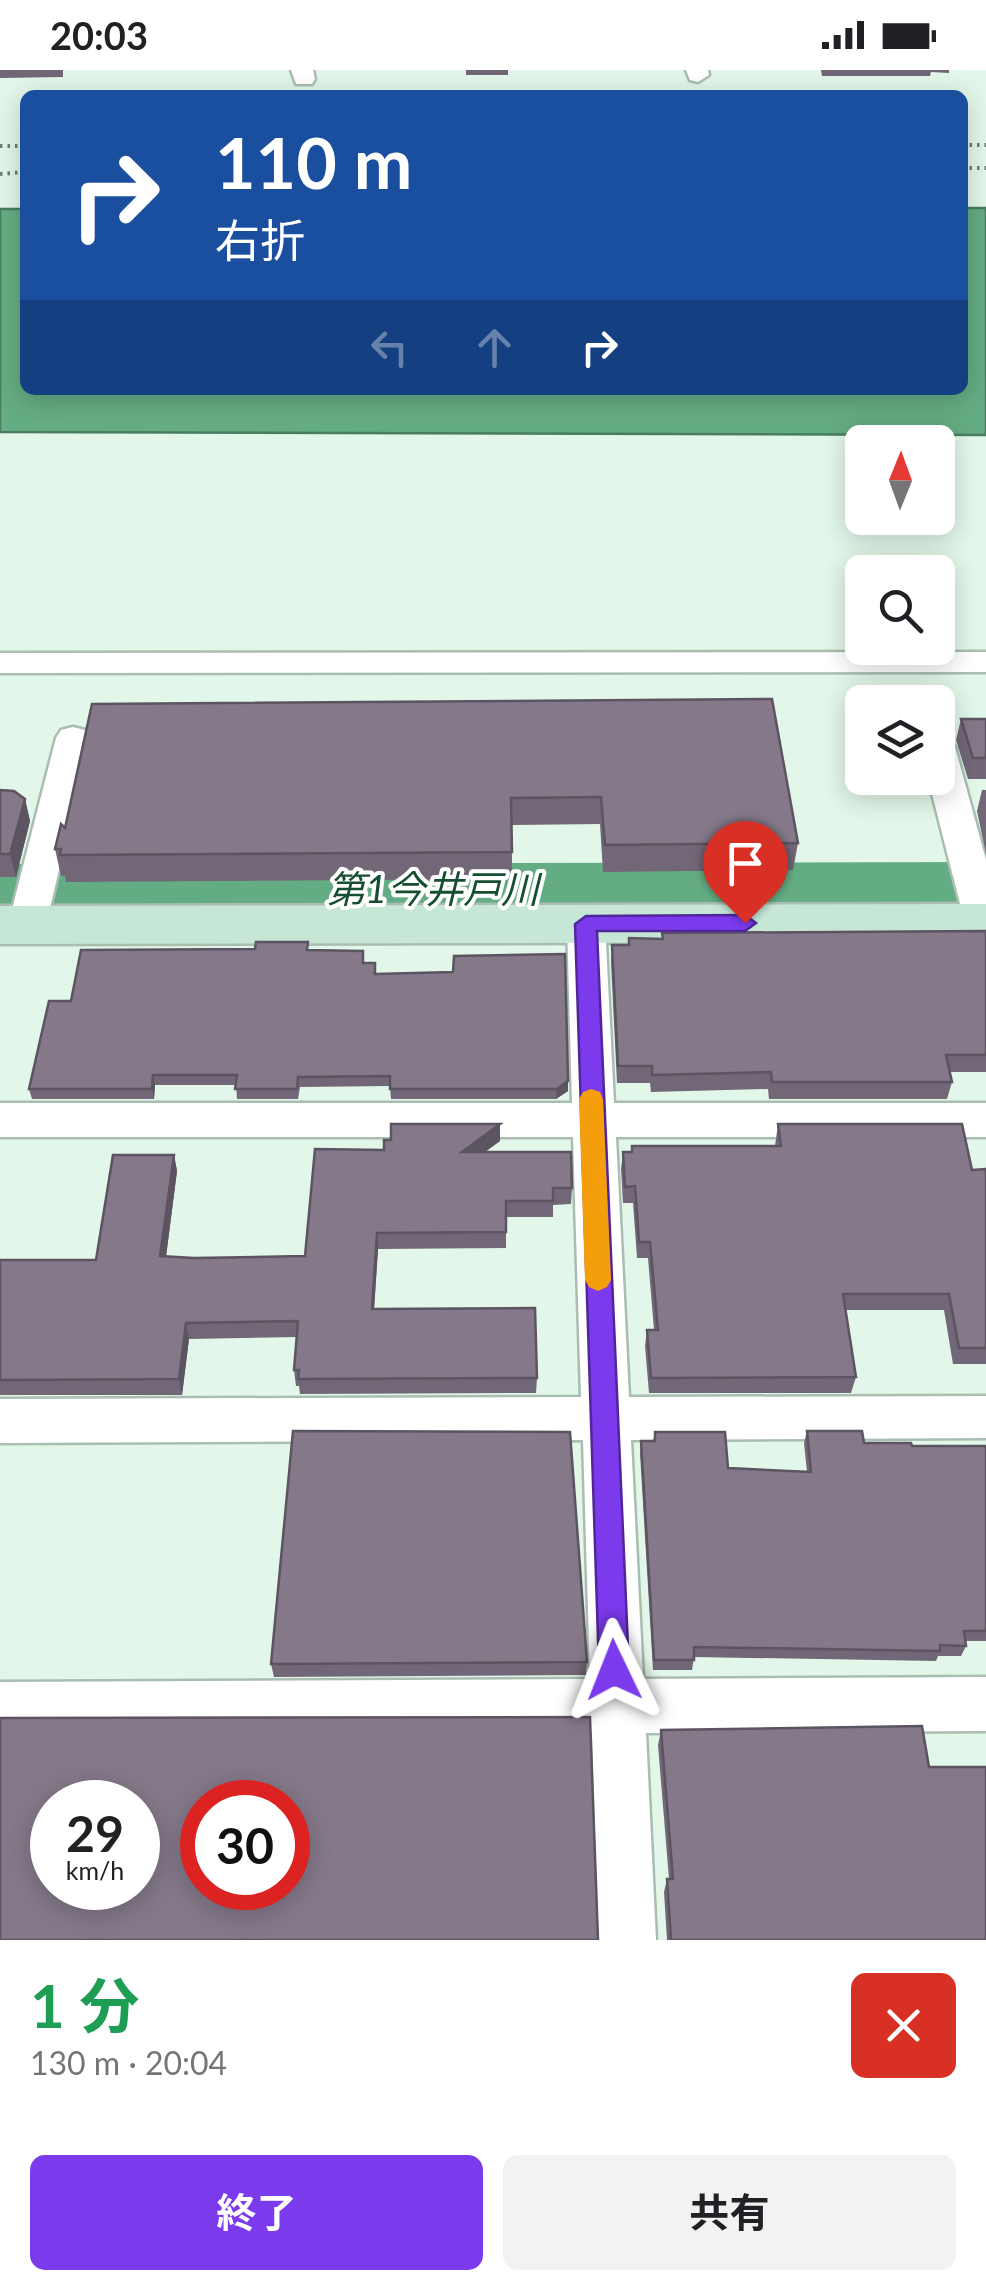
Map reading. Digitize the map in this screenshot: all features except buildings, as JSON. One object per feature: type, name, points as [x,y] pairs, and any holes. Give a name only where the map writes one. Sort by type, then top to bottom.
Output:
[{"type":"street","points":[[0,663],[986,662]]},
{"type":"street","points":[[73,738],[58,798],[11,927],[985,924],[962,795]]},
{"type":"street","points":[[19,797],[58,798]]},
{"type":"street","points":[[586,924],[627,1940]]},
{"type":"street","points":[[0,1120],[986,1120]]},
{"type":"street","points":[[0,1422],[986,1417]]},
{"type":"street","points":[[0,1709],[986,1704]]},
{"type":"shaded area","points":[[968,208],[986,208],[986,435],[955,435],[955,425],[845,425],[845,435],[0,432],[0,209],[20,209],[20,395],[968,395]]},
{"type":"waterway","name":"第1今井戸川","points":[[0,891],[986,889]]},
{"type":"slow traffic","points":[[591,1099],[598,1280]]},
{"type":"route","points":[[614,1670],[586,924],[745,923]]}]
